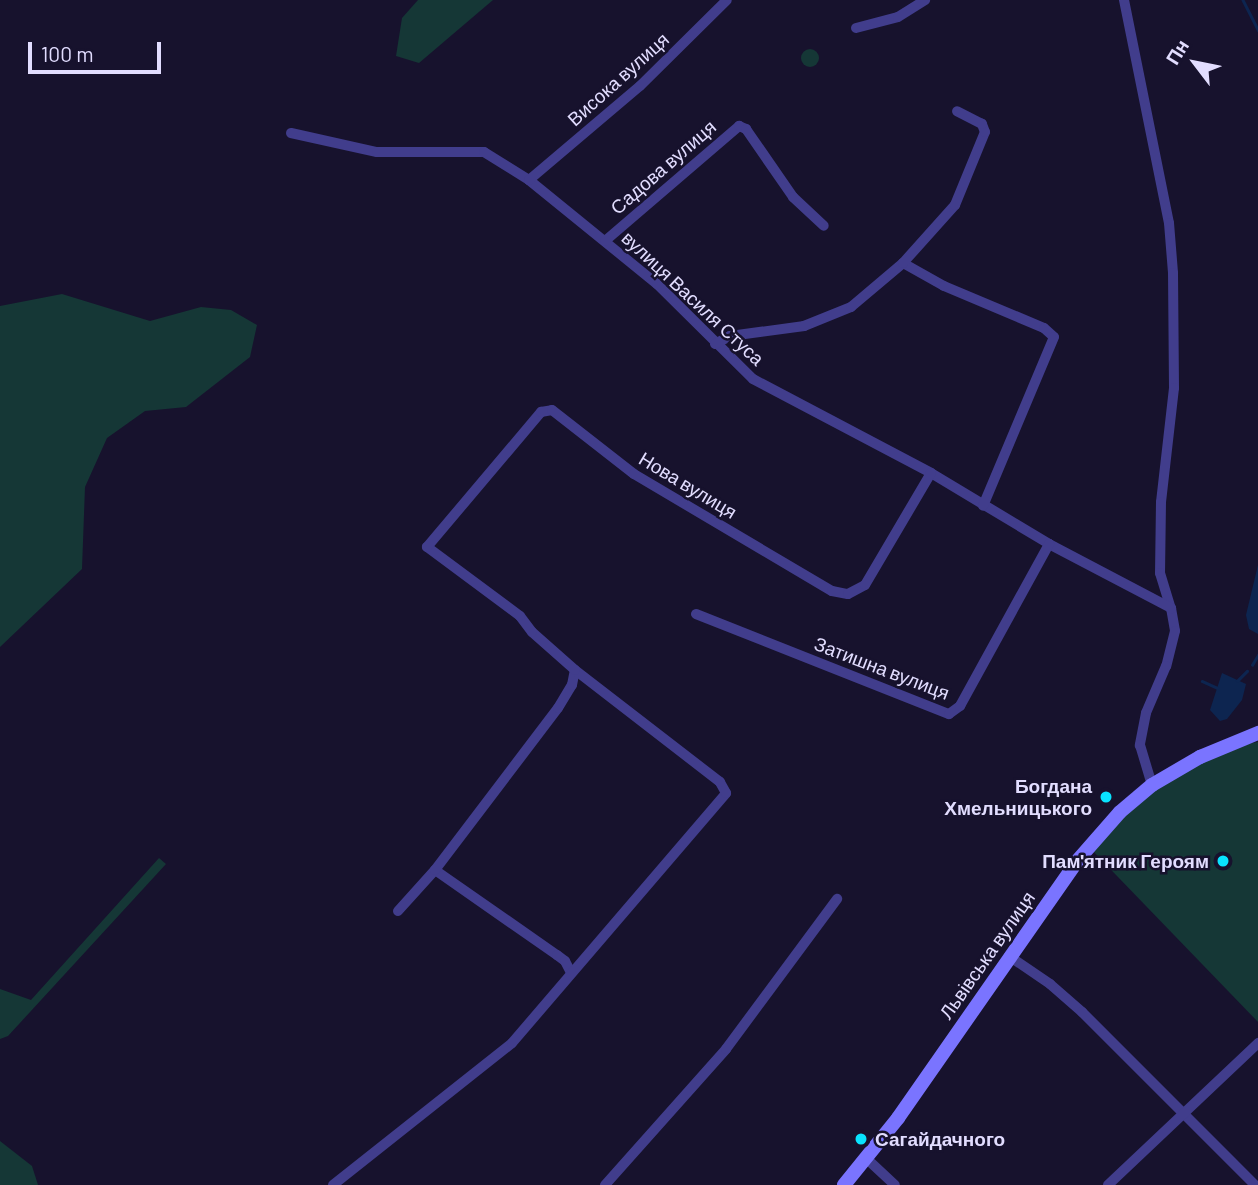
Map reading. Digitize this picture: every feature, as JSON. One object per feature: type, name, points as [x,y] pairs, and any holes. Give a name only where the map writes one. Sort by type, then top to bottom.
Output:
[{"type":"main road","name":"Львівська вулиця","points":[[844,1185],[867,1159],[1077,861],[1120,812],[1153,785],[1207,753],[1258,733]]},
{"type":"street","name":"Висока вулиця","points":[[529,180],[640,86],[727,0]]},
{"type":"street","points":[[856,28],[898,17],[925,0]]},
{"type":"street","points":[[1124,0],[1169,223],[1173,273],[1174,387],[1161,502],[1160,573],[1175,631],[1166,666],[1146,713],[1140,744],[1153,785]]},
{"type":"street","points":[[715,344],[730,336],[804,326],[851,307],[903,263],[955,205],[985,132],[982,124],[957,111]]},
{"type":"street","name":"Садова вулиця","points":[[605,241],[739,126],[746,129],[793,197],[824,226]]},
{"type":"street","name":"вулиця Василя Стуса","points":[[291,133],[377,152],[484,152],[529,180],[657,284],[753,379],[931,473],[1049,544],[1171,608]]},
{"type":"street","points":[[903,263],[944,286],[1044,328],[1054,337],[982,506]]},
{"type":"street","name":"Нова вулиця","points":[[575,670],[532,632],[520,616],[427,547],[541,412],[552,410],[634,474],[832,591],[848,594],[865,585],[931,473]]},
{"type":"street","name":"Затишна вулиця","points":[[695,614],[949,714],[960,706],[1049,544]]},
{"type":"street","points":[[333,1185],[512,1043],[726,793],[720,782],[575,670],[572,685],[558,708],[435,870],[398,911]]},
{"type":"street","points":[[435,870],[565,961],[571,973]]},
{"type":"street","points":[[606,1185],[726,1049],[836,900]]},
{"type":"street","points":[[1009,956],[1050,984],[1082,1012],[1255,1185]]},
{"type":"street","points":[[1108,1185],[1258,1043]]},
{"type":"street","points":[[867,1159],[895,1185]]},
{"type":"green space","points":[[418,0],[493,0],[419,63],[396,56],[402,18]]},
{"type":"green space","points":[[810,49],[816,52],[819,58],[816,64],[810,67],[804,64],[801,58],[804,52]]},
{"type":"green space","points":[[62,294],[150,321],[201,307],[231,310],[257,325],[250,357],[186,407],[145,411],[107,438],[85,487],[82,569],[0,647],[0,306]]},
{"type":"green space","points":[[1258,742],[1258,1022],[1089,847],[1120,812],[1214,750]]},
{"type":"green space","points":[[159,858],[166,864],[8,1036],[0,1039],[0,989],[31,1000]]},
{"type":"green space","points":[[0,1141],[32,1166],[38,1185],[0,1185]]},
{"type":"water","points":[[1258,565],[1258,634],[1249,629],[1246,615]]},
{"type":"water","points":[[1222,673],[1246,684],[1242,700],[1227,719],[1220,721],[1210,710]]},
{"type":"waterway","points":[[1243,0],[1258,30]]},
{"type":"waterway","points":[[1252,665],[1258,655]]},
{"type":"waterway","points":[[1237,681],[1247,671]]},
{"type":"waterway","points":[[1202,681],[1218,688]]},
{"type":"place","name":"Богдана Хмельницького","points":[[1106,797]]},
{"type":"place","name":"Пам'ятник Героям","points":[[1223,861]]},
{"type":"place","name":"Сагайдачного","points":[[861,1139]]}]
